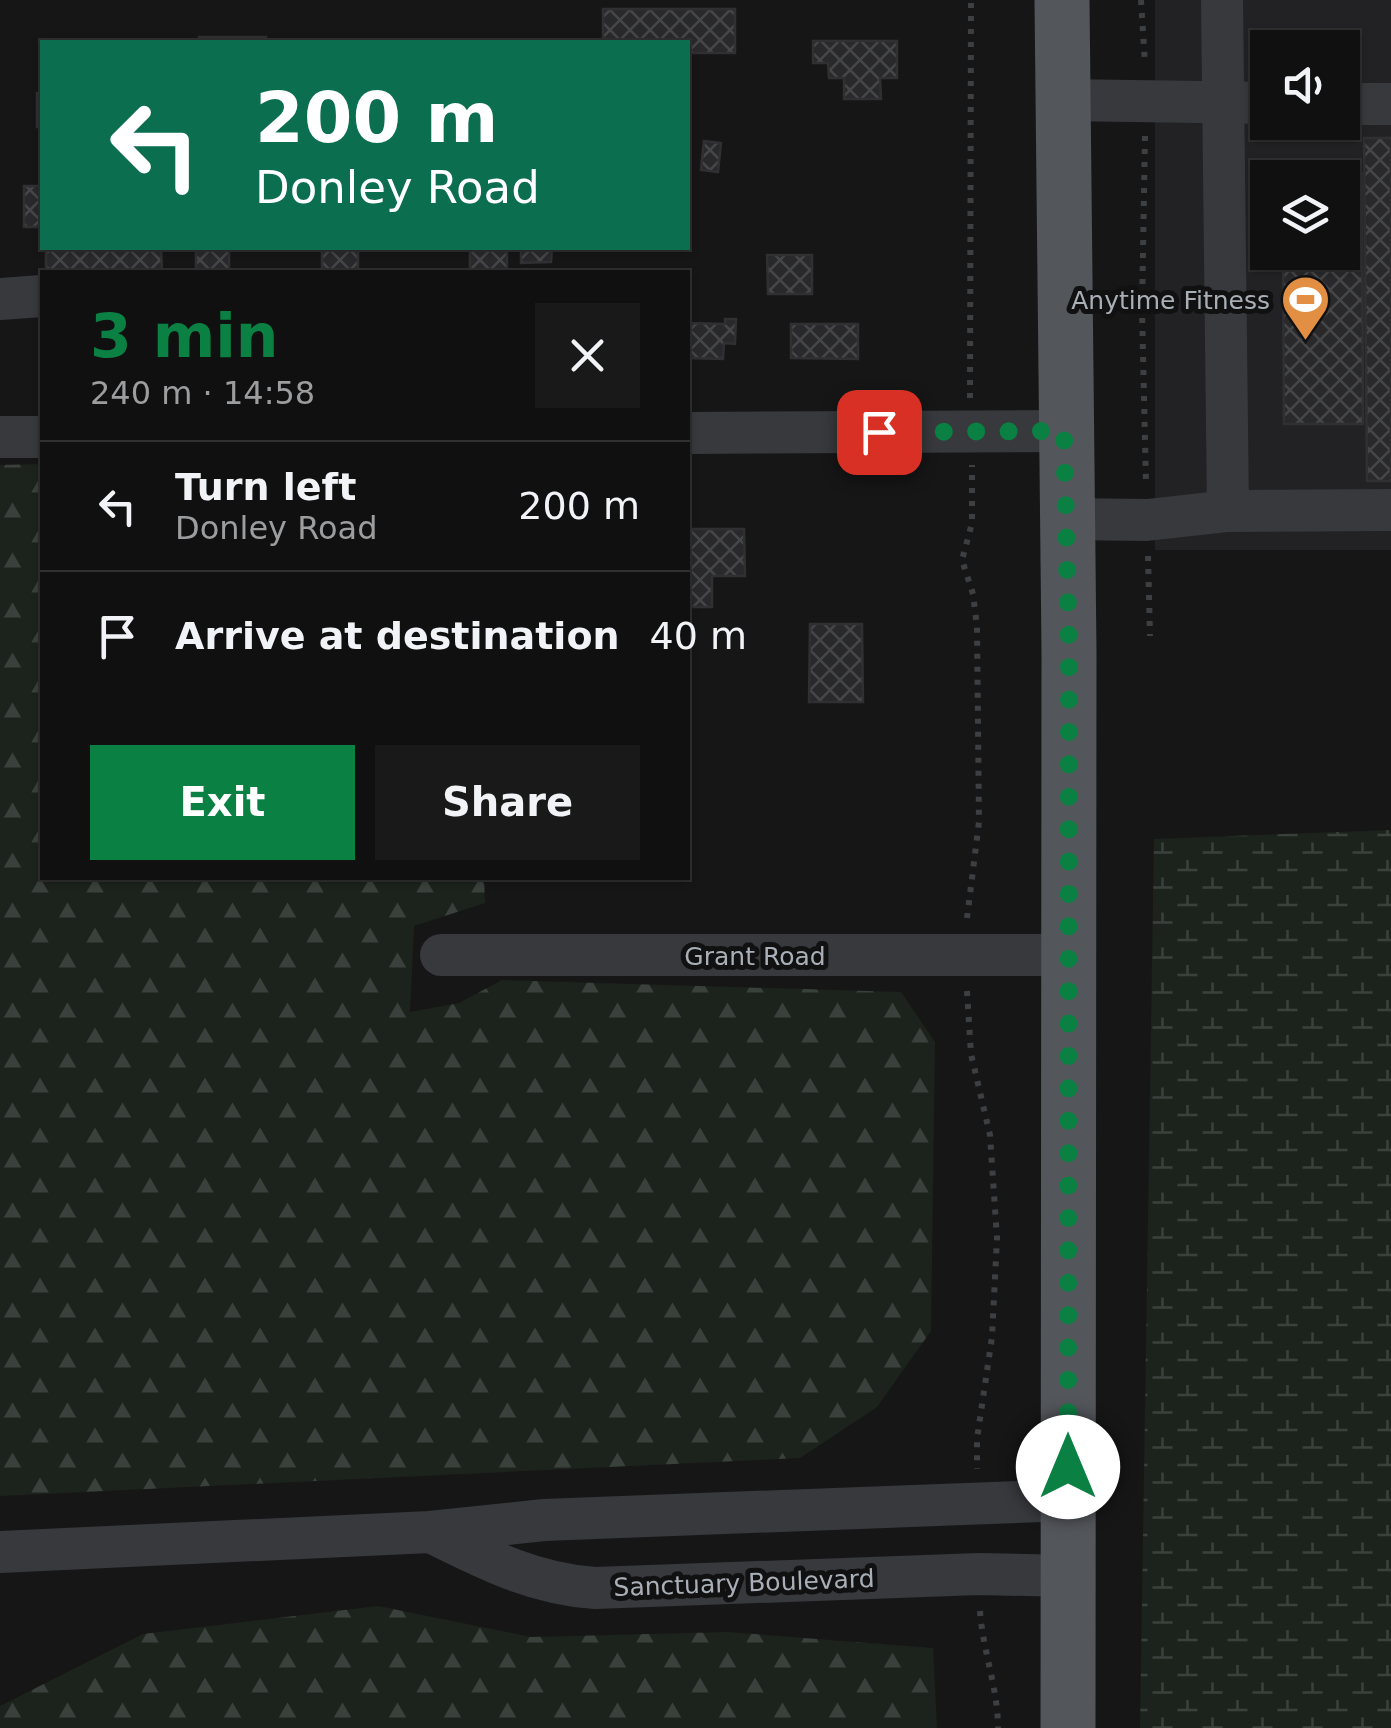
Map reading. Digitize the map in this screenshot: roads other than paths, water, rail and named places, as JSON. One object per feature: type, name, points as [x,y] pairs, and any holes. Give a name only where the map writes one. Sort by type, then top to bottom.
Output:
[{"type":"main road","points":[[1062,0],[1069,956],[1068,1728]]},
{"type":"street","points":[[1222,0],[1228,511]]},
{"type":"street","points":[[1063,100],[1250,104]]},
{"type":"street","points":[[1360,104],[1391,104]]},
{"type":"street","points":[[0,298],[40,296]]},
{"type":"street","points":[[690,433],[1064,431]]},
{"type":"street","points":[[0,437],[40,437]]},
{"type":"street","points":[[1066,520],[1147,520],[1228,511],[1391,510]]},
{"type":"street","name":"Grant Road","points":[[441,955],[1069,956]]},
{"type":"street","name":"Sanctuary Boulevard","points":[[0,1552],[430,1532],[544,1520],[1068,1500]]},
{"type":"street","name":"Sanctuary Boulevard","points":[[430,1532],[505,1569],[558,1586],[979,1574],[1068,1576]]},
{"type":"place","name":"Anytime Fitness","points":[[1305,342]]}]
